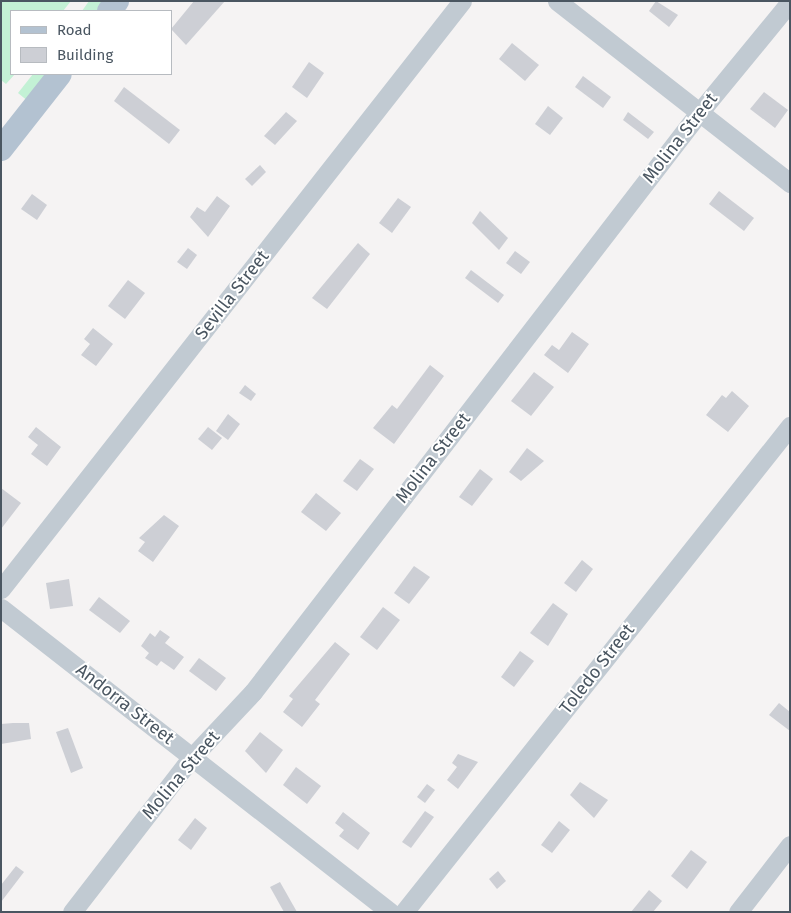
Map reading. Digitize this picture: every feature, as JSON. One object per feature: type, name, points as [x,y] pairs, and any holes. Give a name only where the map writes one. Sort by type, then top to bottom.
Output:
[{"type":"main road","points":[[1,149],[59,75]]},
{"type":"street","name":"Sevilla Street","points":[[1,589],[462,1]]},
{"type":"street","points":[[557,1],[698,114],[790,184]]},
{"type":"street","name":"Molina Street","points":[[72,912],[192,757],[253,692],[698,114],[790,2]]},
{"type":"street","name":"Toledo Street","points":[[404,912],[790,426]]},
{"type":"street","name":"Andorra Street","points":[[1,608],[390,912]]},
{"type":"street","points":[[738,912],[790,845]]},
{"type":"green space","points":[[1,1],[71,1],[64,10],[10,10],[10,75],[14,75],[6,84],[1,80]]},
{"type":"green space","points":[[89,1],[108,1],[101,10],[83,10]]},
{"type":"green space","points":[[32,75],[50,75],[29,102],[18,93]]},
{"type":"building","points":[[194,1],[225,1],[186,45],[172,28]]},
{"type":"building","points":[[656,1],[678,15],[669,27],[649,11]]},
{"type":"building","points":[[512,43],[539,65],[525,81],[499,59]]},
{"type":"building","points":[[309,62],[324,73],[307,98],[292,87]]},
{"type":"building","points":[[583,76],[611,97],[603,108],[575,87]]},
{"type":"building","points":[[124,87],[180,130],[169,144],[114,101]]},
{"type":"building","points":[[764,92],[788,110],[775,128],[750,109]]},
{"type":"building","points":[[548,106],[563,118],[550,135],[535,124]]},
{"type":"building","points":[[286,112],[297,121],[275,145],[264,136]]},
{"type":"building","points":[[628,112],[654,132],[648,139],[623,120]]},
{"type":"building","points":[[260,165],[266,172],[252,186],[245,179]]},
{"type":"building","points":[[719,191],[754,218],[744,231],[709,204]]},
{"type":"building","points":[[32,194],[47,205],[37,220],[21,209]]},
{"type":"building","points":[[217,196],[230,206],[208,237],[190,217],[197,207],[205,212]]},
{"type":"building","points":[[398,198],[411,207],[392,233],[379,223]]},
{"type":"building","points":[[480,211],[508,238],[499,250],[472,223]]},
{"type":"building","points":[[358,243],[370,254],[327,309],[312,298]]},
{"type":"building","points":[[188,248],[197,255],[187,269],[177,262]]},
{"type":"building","points":[[515,251],[530,262],[521,274],[506,263]]},
{"type":"building","points":[[471,270],[504,295],[498,303],[465,278]]},
{"type":"building","points":[[128,280],[145,293],[125,319],[108,306]]},
{"type":"building","points":[[93,328],[113,344],[96,366],[81,355],[90,344],[84,339]]},
{"type":"building","points":[[572,332],[589,344],[568,373],[544,355],[552,345],[559,350]]},
{"type":"building","points":[[430,365],[444,376],[394,444],[373,428],[392,405],[397,409]]},
{"type":"building","points":[[534,372],[554,387],[531,416],[511,401]]},
{"type":"building","points":[[245,385],[256,394],[251,401],[239,393]]},
{"type":"building","points":[[732,391],[749,406],[728,432],[706,415],[722,395],[726,398]]},
{"type":"building","points":[[228,414],[240,424],[228,440],[216,431]]},
{"type":"building","points":[[36,427],[61,447],[47,466],[31,454],[38,445],[28,437]]},
{"type":"building","points":[[208,427],[222,438],[212,450],[198,439]]},
{"type":"building","points":[[527,448],[544,461],[521,481],[509,472]]},
{"type":"building","points":[[360,459],[374,469],[357,491],[343,481]]},
{"type":"building","points":[[480,469],[493,479],[472,506],[459,497]]},
{"type":"building","points":[[1,488],[21,503],[1,529]]},
{"type":"building","points":[[316,493],[341,513],[326,531],[301,512]]},
{"type":"building","points":[[164,515],[179,526],[153,562],[138,551],[145,542],[139,538]]},
{"type":"building","points":[[582,560],[593,569],[576,592],[564,583]]},
{"type":"building","points":[[414,566],[430,577],[409,604],[394,593]]},
{"type":"building","points":[[69,579],[73,606],[50,609],[46,583]]},
{"type":"building","points":[[99,597],[130,621],[120,633],[89,610]]},
{"type":"building","points":[[553,603],[568,614],[548,646],[530,633]]},
{"type":"building","points":[[383,607],[400,620],[377,650],[360,637]]},
{"type":"building","points":[[160,630],[170,637],[165,643],[184,657],[174,670],[161,661],[157,666],[145,658],[149,653],[141,646],[150,633],[155,637]]},
{"type":"building","points":[[335,642],[350,654],[315,700],[320,704],[302,727],[283,712],[293,699],[289,696]]},
{"type":"building","points":[[520,651],[534,661],[514,687],[501,677]]},
{"type":"building","points":[[199,658],[226,678],[216,691],[189,671]]},
{"type":"building","points":[[779,703],[790,712],[790,731],[769,715]]},
{"type":"building","points":[[29,723],[31,739],[1,744],[1,724]]},
{"type":"building","points":[[68,728],[83,768],[71,773],[56,732]]},
{"type":"building","points":[[260,732],[283,750],[266,773],[245,751]]},
{"type":"building","points":[[458,754],[478,762],[458,789],[447,780],[457,767],[452,763]]},
{"type":"building","points":[[296,767],[321,786],[307,804],[283,785]]},
{"type":"building","points":[[580,782],[608,800],[594,818],[570,795]]},
{"type":"building","points":[[427,784],[435,790],[425,803],[417,797]]},
{"type":"building","points":[[425,811],[434,817],[411,848],[402,842]]},
{"type":"building","points":[[343,812],[370,833],[358,850],[339,836],[344,830],[335,823]]},
{"type":"building","points":[[195,818],[207,828],[191,850],[178,840]]},
{"type":"building","points":[[559,821],[570,830],[552,853],[541,845]]},
{"type":"building","points":[[691,850],[707,862],[687,889],[671,876]]},
{"type":"building","points":[[16,866],[24,872],[1,902],[1,885]]},
{"type":"building","points":[[498,871],[506,881],[497,889],[489,879]]},
{"type":"building","points":[[280,882],[297,912],[284,912],[270,887]]},
{"type":"building","points":[[649,890],[662,901],[653,912],[631,912]]}]
